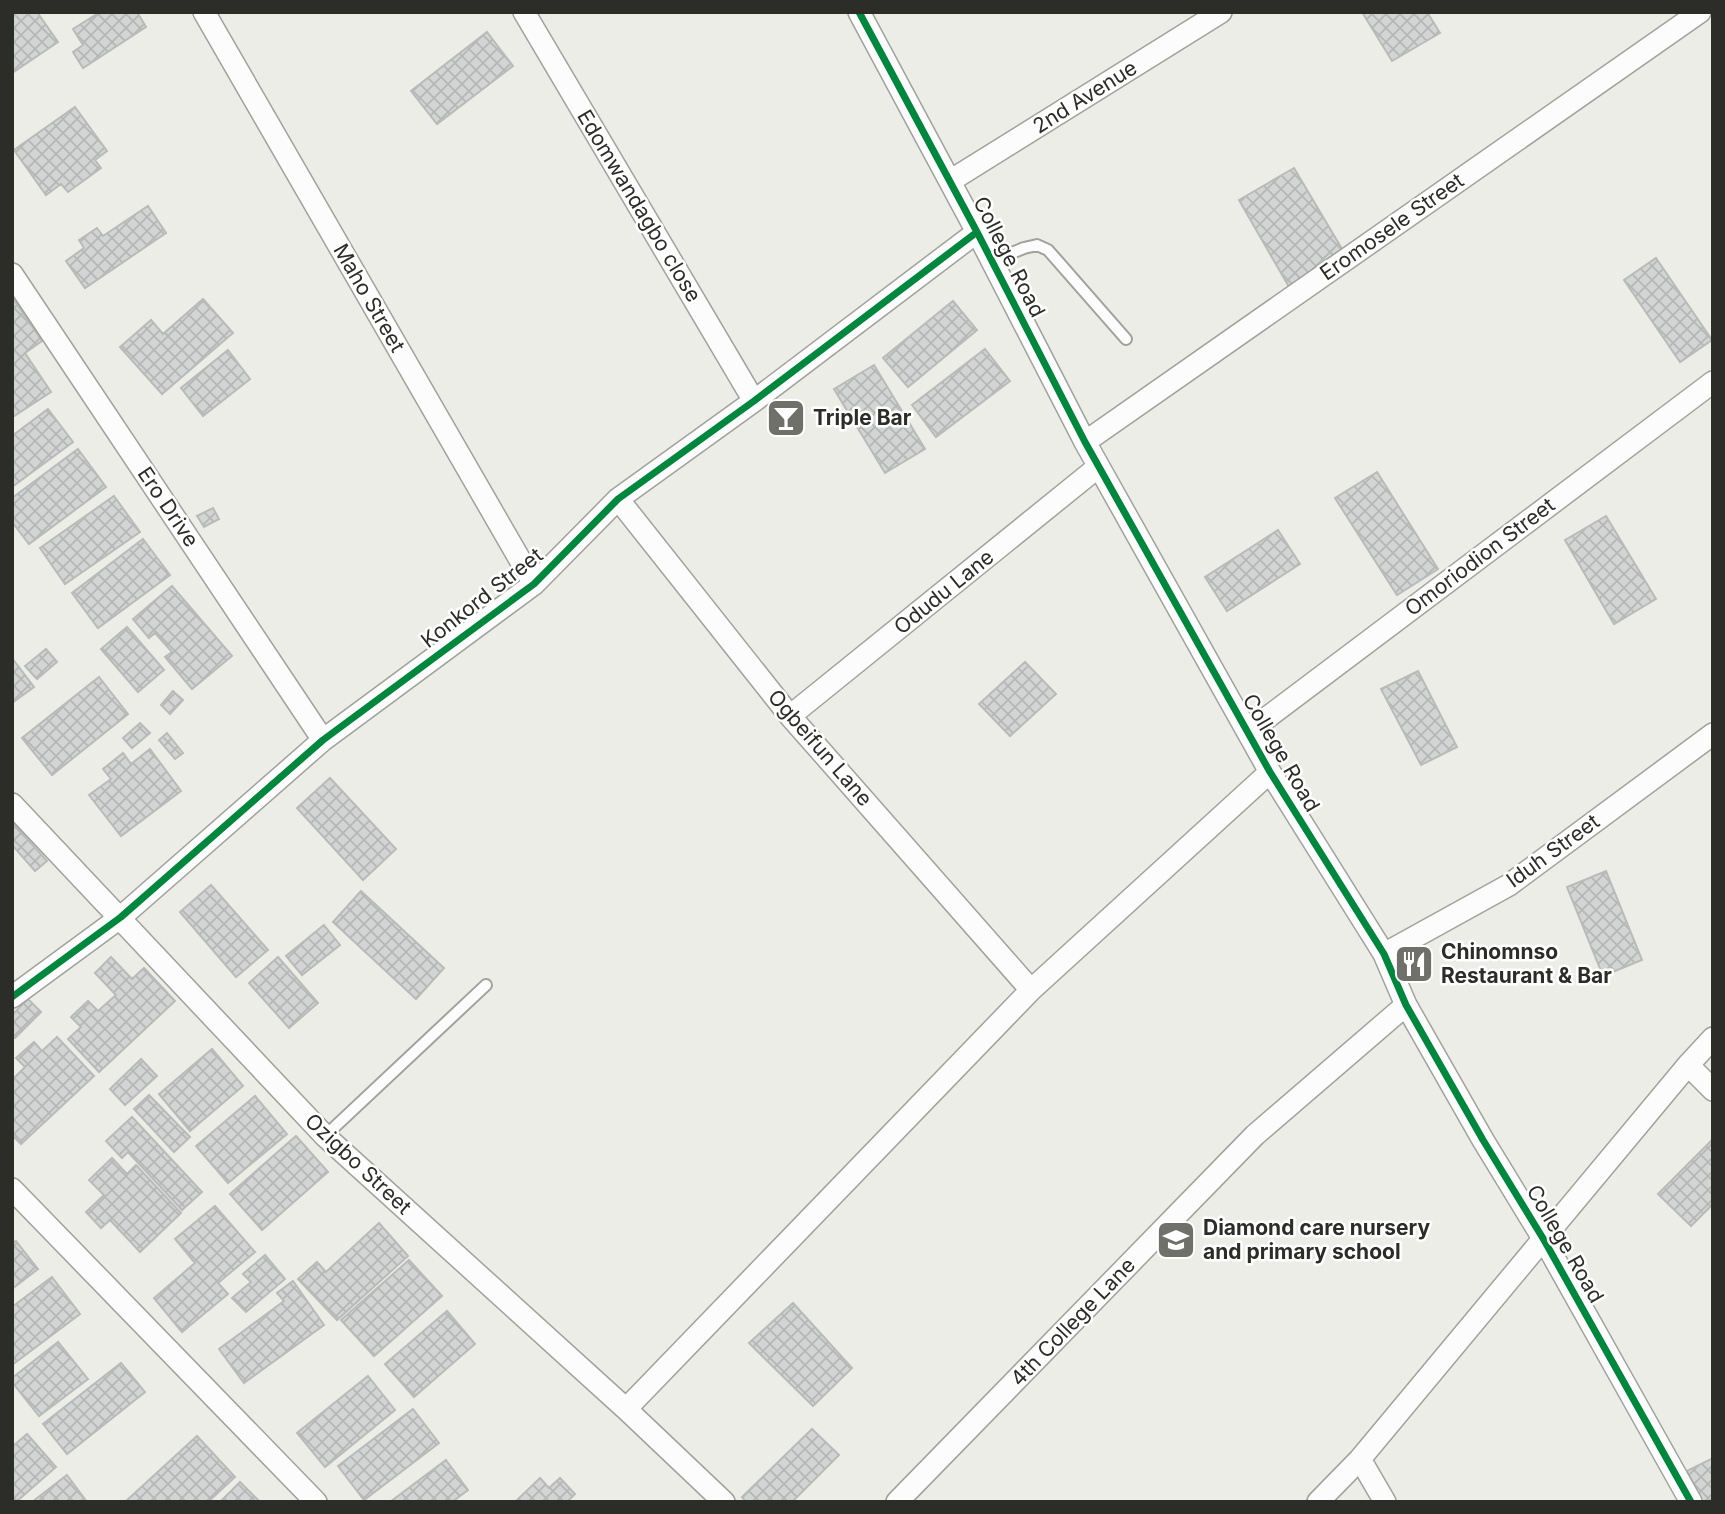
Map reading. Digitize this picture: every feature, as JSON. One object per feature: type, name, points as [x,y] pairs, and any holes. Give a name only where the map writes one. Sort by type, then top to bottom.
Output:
[{"type":"street","name":"Maho Street","points":[[204,12],[534,584]]},
{"type":"street","name":"Edomwandagbo close","points":[[524,12],[754,401]]},
{"type":"street","name":"College Road","points":[[859,12],[977,232],[1084,442],[1270,772],[1384,954],[1406,1005],[1544,1240],[1691,1502]]},
{"type":"street","name":"2nd Avenue","points":[[950,181],[1221,12]]},
{"type":"street","name":"Eromosele Street","points":[[1084,442],[1700,12]]},
{"type":"street","name":"Konkord Street","points":[[12,997],[121,917],[323,740],[534,584],[618,499],[754,401],[977,232]]},
{"type":"street","name":"Ero Drive","points":[[13,276],[323,740]]},
{"type":"street","name":"Omoriodion Street","points":[[1248,732],[1713,382]]},
{"type":"street","name":"Odudu Lane","points":[[790,716],[1098,467]]},
{"type":"street","name":"Ogbeifun Lane","points":[[618,499],[790,716],[1031,990]]},
{"type":"street","name":"Iduh Street","points":[[1384,954],[1509,884],[1713,734]]},
{"type":"street","points":[[626,1409],[1031,990],[1270,772]]},
{"type":"street","name":"Ozigbo Street","points":[[12,804],[326,1136],[626,1409],[724,1502]]},
{"type":"street","name":"4th College Lane","points":[[897,1502],[1255,1135],[1406,1005]]},
{"type":"street","points":[[1318,1502],[1360,1459],[1713,1038]]},
{"type":"street","points":[[1688,1065],[1713,1090]]},
{"type":"street","points":[[12,1189],[316,1502]]},
{"type":"street","points":[[1360,1459],[1385,1502]]},
{"type":"lane","points":[[992,261],[1037,245],[1048,250],[1126,339]]},
{"type":"lane","points":[[326,1136],[486,985]]},
{"type":"building","points":[[12,12],[37,12],[58,42],[12,73]]},
{"type":"building","points":[[100,12],[137,12],[146,27],[83,68],[73,52],[83,45],[73,29]]},
{"type":"building","points":[[1362,12],[1427,12],[1440,33],[1392,61]]},
{"type":"building","points":[[487,32],[513,66],[437,124],[411,91]]},
{"type":"building","points":[[75,107],[107,151],[95,160],[101,168],[68,192],[61,184],[46,195],[14,150]]},
{"type":"building","points":[[1294,168],[1345,254],[1289,287],[1239,200]]},
{"type":"building","points":[[148,206],[166,233],[85,288],[66,261],[84,248],[79,240],[97,228],[103,236]]},
{"type":"building","points":[[1656,258],[1712,340],[1680,362],[1624,280]]},
{"type":"building","points":[[12,297],[42,341],[25,353],[51,392],[14,416],[12,413]]},
{"type":"building","points":[[203,299],[233,333],[162,394],[120,347],[151,320],[163,334]]},
{"type":"building","points":[[953,301],[977,330],[908,387],[883,358]]},
{"type":"building","points":[[985,349],[1010,381],[936,437],[912,405]]},
{"type":"building","points":[[228,350],[250,379],[203,416],[181,388]]},
{"type":"building","points":[[874,365],[925,449],[885,473],[834,389]]},
{"type":"building","points":[[48,409],[73,442],[12,487],[12,436]]},
{"type":"building","points":[[78,449],[106,487],[29,544],[12,522],[12,498]]},
{"type":"building","points":[[1377,472],[1438,569],[1397,595],[1335,498]]},
{"type":"building","points":[[114,496],[140,532],[65,584],[40,548]]},
{"type":"building","points":[[213,508],[219,519],[204,527],[197,516]]},
{"type":"building","points":[[1606,516],[1656,599],[1614,624],[1565,540]]},
{"type":"building","points":[[1278,530],[1300,564],[1227,611],[1205,577]]},
{"type":"building","points":[[143,539],[170,575],[98,628],[72,593]]},
{"type":"building","points":[[172,586],[232,656],[192,689],[165,657],[172,652],[155,633],[149,638],[133,619]]},
{"type":"building","points":[[127,627],[164,670],[138,692],[101,649]]},
{"type":"building","points":[[46,649],[57,662],[37,679],[25,666]]},
{"type":"building","points":[[12,658],[34,687],[12,703]]},
{"type":"building","points":[[1025,662],[1056,694],[1010,736],[979,704]]},
{"type":"building","points":[[1418,671],[1457,747],[1421,765],[1381,689]]},
{"type":"building","points":[[99,677],[128,714],[52,775],[22,738]]},
{"type":"building","points":[[173,691],[183,700],[170,714],[161,705]]},
{"type":"building","points":[[140,723],[150,733],[132,748],[123,738]]},
{"type":"building","points":[[167,733],[183,753],[175,759],[159,740]]},
{"type":"building","points":[[150,749],[181,791],[121,836],[89,795],[111,779],[103,769],[123,753],[131,764]]},
{"type":"building","points":[[330,778],[396,849],[363,880],[297,808]]},
{"type":"building","points":[[13,823],[47,861],[35,871],[12,845]]},
{"type":"building","points":[[1606,871],[1642,960],[1603,976],[1567,887]]},
{"type":"building","points":[[211,885],[268,950],[236,977],[180,912]]},
{"type":"building","points":[[361,891],[444,968],[416,999],[333,922]]},
{"type":"building","points":[[324,925],[340,945],[302,975],[286,956]]},
{"type":"building","points":[[111,957],[132,979],[144,968],[175,1001],[99,1072],[68,1039],[81,1027],[71,1017],[88,1001],[98,1011],[116,995],[95,973]]},
{"type":"building","points":[[278,957],[318,1003],[289,1028],[249,983]]},
{"type":"building","points":[[28,999],[41,1012],[15,1038],[12,1036],[12,1015]]},
{"type":"building","points":[[57,1037],[94,1076],[21,1144],[12,1135],[12,1076],[14,1078],[25,1067],[16,1058],[34,1042],[42,1051]]},
{"type":"building","points":[[212,1049],[243,1086],[190,1131],[159,1094]]},
{"type":"building","points":[[141,1059],[157,1076],[125,1105],[110,1089]]},
{"type":"building","points":[[149,1095],[190,1137],[174,1152],[134,1109]]},
{"type":"building","points":[[255,1096],[287,1134],[228,1183],[196,1146]]},
{"type":"building","points":[[132,1117],[202,1192],[182,1210],[128,1152],[122,1158],[106,1141]]},
{"type":"building","points":[[296,1136],[328,1172],[262,1230],[230,1194]]},
{"type":"building","points":[[1713,1139],[1713,1204],[1691,1226],[1658,1194]]},
{"type":"building","points":[[112,1158],[127,1174],[136,1165],[181,1213],[140,1252],[110,1220],[101,1228],[86,1212],[104,1195],[89,1180]]},
{"type":"building","points":[[215,1206],[255,1252],[218,1283],[228,1294],[182,1332],[154,1298],[195,1263],[175,1239]]},
{"type":"building","points":[[379,1223],[408,1256],[337,1320],[298,1279],[317,1262],[326,1272]]},
{"type":"building","points":[[16,1241],[38,1269],[12,1289],[12,1243]]},
{"type":"building","points":[[265,1255],[285,1279],[246,1312],[232,1298],[251,1282],[243,1274]]},
{"type":"building","points":[[409,1260],[442,1296],[374,1356],[341,1320]]},
{"type":"building","points":[[52,1277],[80,1314],[12,1365],[12,1307]]},
{"type":"building","points":[[293,1281],[324,1325],[244,1383],[219,1349],[284,1301],[277,1293]]},
{"type":"building","points":[[793,1303],[852,1368],[813,1406],[749,1343]]},
{"type":"building","points":[[447,1311],[475,1344],[414,1397],[385,1364]]},
{"type":"building","points":[[58,1342],[88,1379],[39,1416],[12,1382],[12,1378]]},
{"type":"building","points":[[121,1363],[145,1392],[67,1454],[43,1424]]},
{"type":"building","points":[[368,1376],[395,1410],[325,1467],[297,1433]]},
{"type":"building","points":[[413,1409],[439,1443],[364,1500],[338,1466]]},
{"type":"building","points":[[812,1429],[839,1455],[792,1502],[746,1502],[742,1497]]},
{"type":"building","points":[[27,1434],[56,1467],[16,1502],[12,1502],[12,1447]]},
{"type":"building","points":[[197,1436],[235,1477],[208,1502],[125,1502]]},
{"type":"building","points":[[1713,1458],[1713,1502],[1702,1502],[1687,1471]]},
{"type":"building","points":[[446,1460],[468,1490],[452,1502],[390,1502]]},
{"type":"building","points":[[67,1475],[87,1502],[32,1502]]},
{"type":"building","points":[[540,1478],[549,1488],[560,1478],[575,1494],[567,1502],[515,1502]]},
{"type":"building","points":[[240,1482],[260,1502],[220,1502]]},
{"type":"cycle path","points":[[859,12],[1085,442],[1270,772],[1384,954],[1406,1005],[1544,1240],[1691,1502]]},
{"type":"cycle path","points":[[12,997],[121,917],[323,740],[534,584],[618,499],[754,401],[977,232]]},
{"type":"place","name":"Triple Bar","points":[[786,418]]},
{"type":"place","name":"Chinomnso Restaurant & Bar","points":[[1414,964]]},
{"type":"place","name":"Diamond care nursery and primary school","points":[[1176,1240]]}]
